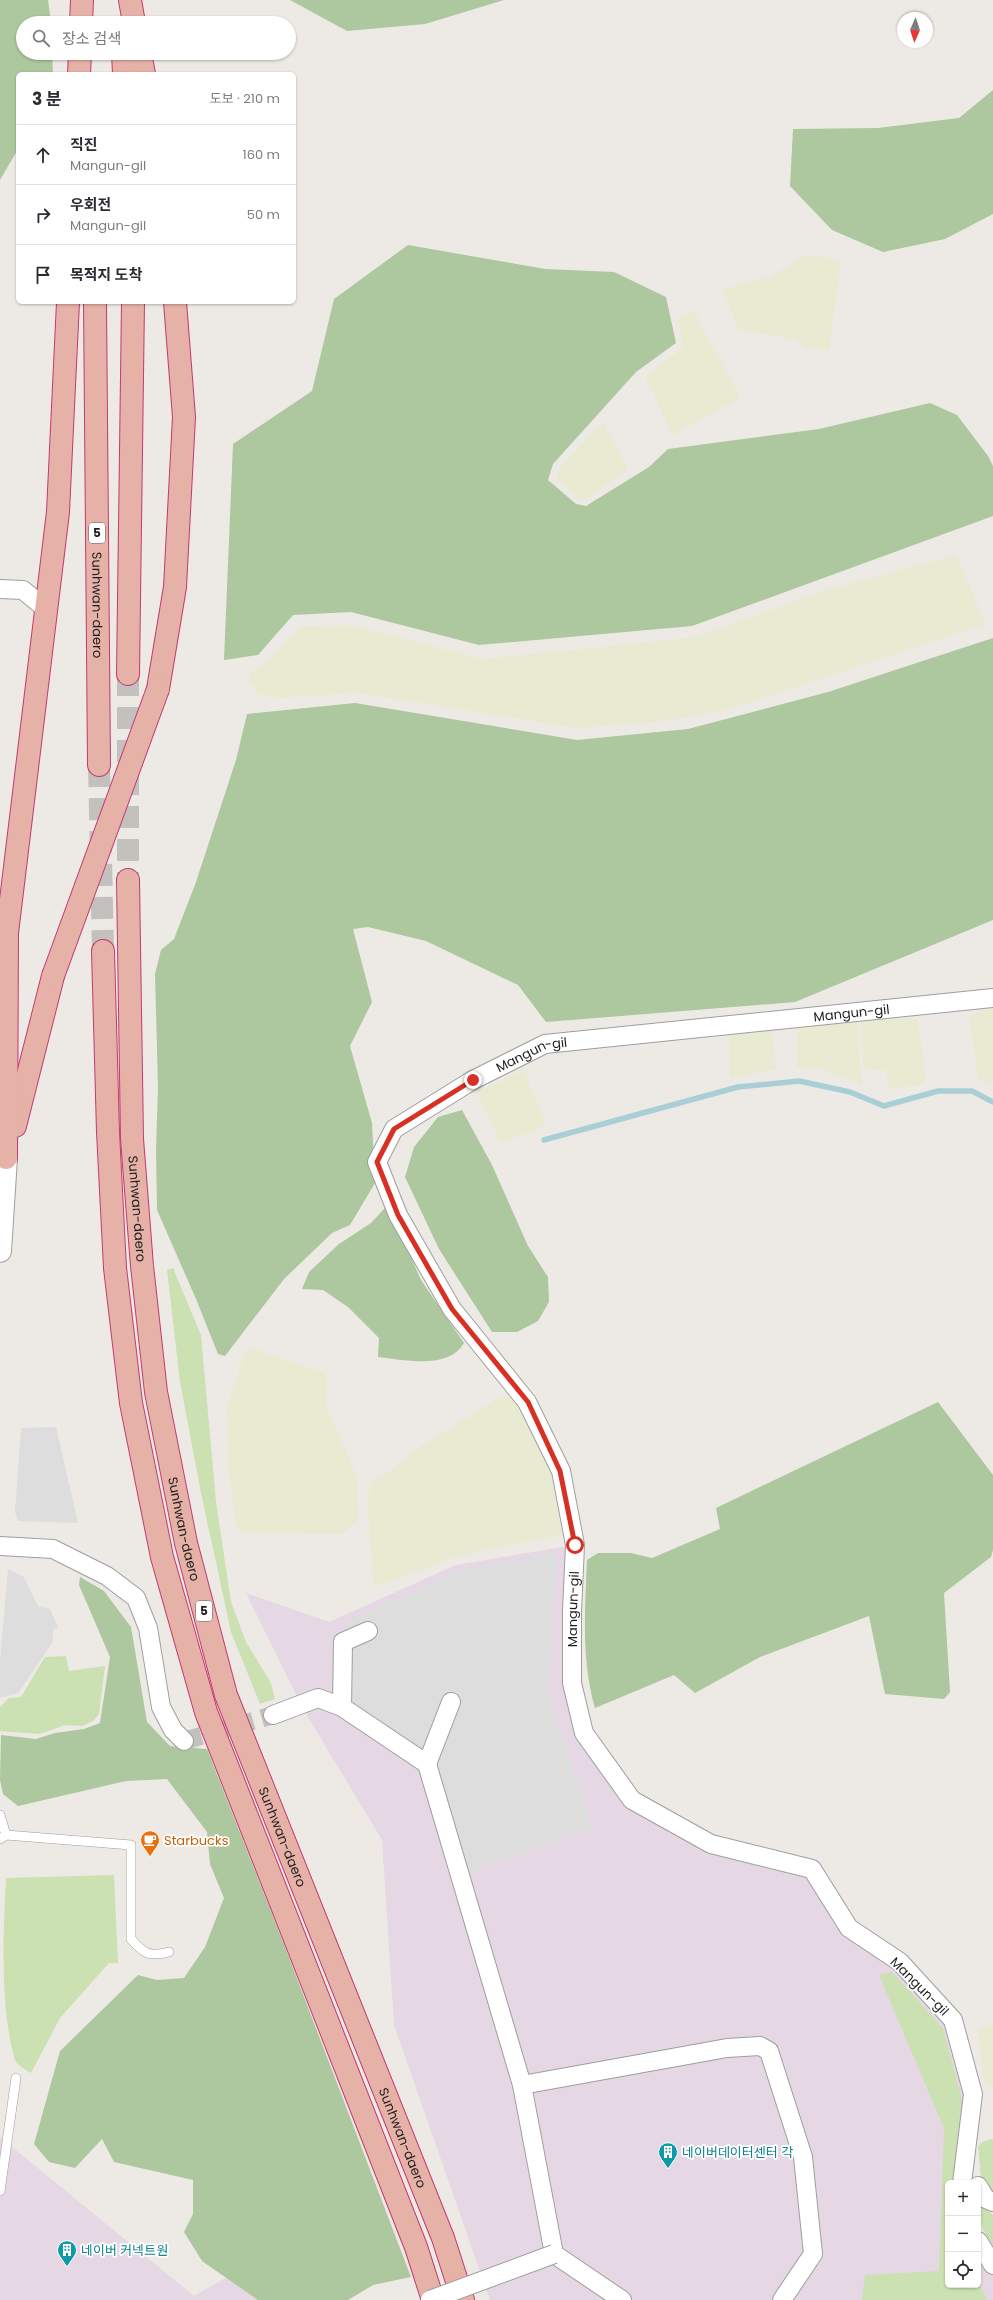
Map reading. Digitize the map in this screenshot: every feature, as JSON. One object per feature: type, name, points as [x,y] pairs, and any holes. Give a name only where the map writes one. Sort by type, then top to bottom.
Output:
[{"type":"highway","points":[[81,16],[82,0]]},
{"type":"highway","points":[[92,0],[93,16]]},
{"type":"highway","points":[[120,0],[121,16]]},
{"type":"highway","points":[[130,0],[133,16]]},
{"type":"highway","points":[[78,72],[79,60]]},
{"type":"highway","points":[[93,60],[93,72]]},
{"type":"highway","points":[[123,60],[124,72]]},
{"type":"highway","points":[[141,60],[144,72]]},
{"type":"highway","points":[[6,1158],[7,933],[58,512],[68,304]]},
{"type":"highway","name":"Sunhwan-daero","points":[[96,304],[99,765]]},
{"type":"highway","points":[[128,674],[133,304]]},
{"type":"highway","points":[[6,1158],[53,976],[158,689],[175,587],[184,417],[175,304]]},
{"type":"highway","name":"Sunhwan-daero","points":[[128,880],[132,1139],[142,1266],[156,1392],[186,1543],[226,1695],[443,2238],[463,2300]]},
{"type":"highway","name":"Sunhwan-daero","points":[[103,951],[108,1132],[115,1268],[131,1403],[162,1557],[206,1712],[416,2247],[433,2300]]},
{"type":"street","points":[[0,589],[23,590],[46,609]]},
{"type":"street","name":"Mangun-gil","points":[[962,2180],[973,2094],[953,2020],[900,1962],[849,1928],[812,1869],[711,1844],[632,1800],[584,1733],[572,1683],[572,1612],[575,1545],[560,1471],[528,1402],[452,1309],[398,1215],[377,1162],[394,1129],[473,1080],[544,1044],[993,998]]},
{"type":"street","points":[[0,1251],[6,1158]]},
{"type":"street","points":[[0,1546],[53,1549],[107,1576],[136,1598],[148,1628],[160,1707],[173,1730],[184,1741]]},
{"type":"street","points":[[342,1707],[343,1642],[368,1631]]},
{"type":"street","points":[[273,1715],[318,1698],[342,1707],[427,1764]]},
{"type":"street","points":[[451,1702],[427,1764],[522,2085],[554,2254],[622,2300]]},
{"type":"street","points":[[522,2085],[727,2048],[760,2046],[769,2051],[803,2157],[813,2254],[782,2300]]},
{"type":"street","points":[[964,2163],[974,2180]]},
{"type":"street","points":[[981,2191],[986,2199],[993,2202]]},
{"type":"street","points":[[981,2246],[993,2265]]},
{"type":"street","points":[[430,2300],[554,2254]]},
{"type":"lane","points":[[0,1815],[3,1837],[131,1845],[131,1939],[142,1952],[158,1955],[169,1952]]},
{"type":"lane","points":[[0,2191],[16,2078]]},
{"type":"shaded area","points":[[56,1427],[78,1523],[18,1521],[15,1512],[21,1428]]},
{"type":"shaded area","points":[[575,1545],[572,1612],[584,1733],[632,1800],[711,1844],[812,1869],[849,1928],[953,2020],[973,2094],[962,2180],[945,2180],[945,2288],[981,2288],[981,2246],[993,2265],[993,2300],[490,2300],[394,2025],[382,1840],[303,1709],[246,1593],[329,1622],[456,1565]]},
{"type":"shaded area","points":[[557,1553],[548,1692],[593,1828],[459,1876],[427,1764],[342,1707],[343,1642],[348,1621],[458,1571]]},
{"type":"shaded area","points":[[8,1569],[24,1577],[38,1606],[50,1609],[58,1628],[53,1629],[53,1642],[18,1693],[0,1698],[0,1660]]},
{"type":"shaded area","points":[[0,2137],[194,2296],[291,2241],[337,2300],[0,2300]]},
{"type":"green space","points":[[0,0],[48,0],[50,16],[16,16],[16,60],[52,60],[53,72],[16,72],[16,152],[0,180]]},
{"type":"green space","points":[[290,0],[504,0],[425,24],[347,31]]},
{"type":"green space","points":[[993,90],[993,214],[945,239],[883,252],[832,230],[790,186],[793,129],[878,128],[959,118]]},
{"type":"green space","points":[[408,245],[545,269],[614,272],[666,297],[676,343],[636,372],[553,464],[548,480],[576,504],[586,506],[649,467],[668,449],[819,429],[930,403],[957,415],[988,456],[993,466],[993,516],[692,626],[479,645],[351,612],[293,615],[258,655],[224,660],[233,444],[312,391],[334,299]]},
{"type":"green space","points":[[804,256],[826,257],[841,262],[829,350],[807,349],[796,340],[738,329],[723,289],[770,276]]},
{"type":"green space","points":[[694,311],[740,398],[673,435],[645,377],[682,348],[678,317]]},
{"type":"green space","points":[[603,422],[628,470],[586,500],[579,499],[556,478],[561,466]]},
{"type":"green space","points":[[956,555],[986,624],[724,711],[666,721],[577,728],[357,693],[282,698],[258,694],[249,681],[251,672],[271,659],[300,626],[351,625],[483,659],[695,637],[826,590]]},
{"type":"green space","points":[[993,638],[993,920],[795,1002],[546,1022],[518,985],[426,941],[368,927],[353,929],[372,1002],[350,1046],[372,1123],[375,1183],[350,1225],[332,1233],[284,1279],[225,1356],[218,1354],[157,1210],[156,1150],[158,1087],[155,974],[161,950],[174,939],[196,882],[236,760],[247,714],[355,703],[577,740],[688,729],[828,692]]},
{"type":"green space","points":[[993,1008],[993,1084],[978,1079],[969,1016],[980,1011]]},
{"type":"green space","points":[[903,1018],[918,1020],[926,1079],[921,1085],[888,1089],[886,1071],[863,1068],[861,1022],[871,1019]]},
{"type":"green space","points":[[857,1020],[862,1085],[821,1069],[797,1068],[797,1025]]},
{"type":"green space","points":[[772,1028],[776,1069],[730,1079],[729,1031]]},
{"type":"green space","points":[[524,1069],[545,1122],[541,1128],[501,1143],[477,1093]]},
{"type":"green space","points":[[462,1110],[492,1165],[528,1246],[548,1277],[549,1302],[538,1321],[517,1332],[492,1332],[439,1249],[405,1177],[414,1147],[438,1117]]},
{"type":"green space","points":[[385,1208],[397,1225],[421,1280],[464,1343],[457,1351],[448,1357],[437,1360],[413,1361],[378,1357],[379,1338],[348,1307],[323,1290],[302,1289],[309,1272],[339,1244],[371,1223]]},
{"type":"green space","points":[[173,1268],[201,1335],[216,1502],[231,1602],[246,1642],[271,1683],[275,1699],[260,1704],[231,1632],[201,1493],[180,1382],[167,1270]]},
{"type":"green space","points":[[255,1348],[272,1356],[324,1372],[327,1379],[326,1407],[357,1476],[358,1520],[342,1534],[246,1533],[237,1530],[228,1469],[227,1406],[244,1354]]},
{"type":"green space","points":[[512,1397],[551,1472],[562,1535],[459,1556],[374,1587],[367,1499],[372,1481],[386,1474],[421,1446],[497,1399]]},
{"type":"green space","points":[[938,1402],[993,1475],[993,1550],[991,1557],[944,1593],[950,1692],[944,1699],[885,1694],[869,1616],[760,1657],[695,1693],[674,1675],[595,1708],[588,1672],[585,1635],[587,1560],[598,1553],[631,1553],[652,1558],[720,1529],[716,1508]]},
{"type":"green space","points":[[80,1577],[104,1591],[131,1627],[147,1722],[170,1746],[207,1749],[285,1947],[411,2277],[373,2285],[348,2300],[258,2300],[202,2261],[184,2232],[193,2214],[193,2180],[114,2162],[102,2139],[75,2168],[49,2162],[34,2144],[60,2051],[138,1975],[157,1980],[184,1978],[205,1947],[224,1898],[210,1864],[207,1832],[167,1779],[126,1781],[18,1806],[3,1794],[0,1780],[1,1735],[36,1739],[55,1733],[84,1729],[100,1723],[110,1657],[79,1585]]},
{"type":"green space","points":[[66,1656],[69,1671],[105,1666],[99,1714],[93,1721],[83,1726],[65,1725],[40,1734],[0,1731],[0,1707],[9,1698],[21,1697],[45,1657]]},
{"type":"green space","points":[[114,1875],[118,1963],[109,1963],[60,2018],[31,2073],[20,2066],[15,2060],[7,2018],[4,1970],[6,1878]]},
{"type":"green space","points":[[892,1972],[943,2028],[962,2100],[953,2180],[945,2180],[945,2288],[981,2288],[981,2287],[987,2300],[862,2300],[865,2275],[939,2271],[944,2128],[879,1975]]},
{"type":"green space","points":[[993,2023],[993,2087],[989,2087],[983,2079],[978,2030]]},
{"type":"green space","points":[[993,2139],[993,2196],[981,2179],[978,2146],[984,2141]]},
{"type":"green space","points":[[981,2205],[993,2215],[993,2246],[986,2236],[982,2226]]},
{"type":"waterway","points":[[544,1140],[738,1087],[799,1081],[850,1092],[884,1106],[938,1091],[972,1091],[993,1102]]},
{"type":"tunnel","points":[[128,674],[128,880]]},
{"type":"tunnel","points":[[99,765],[103,951]]},
{"type":"tunnel","points":[[184,1741],[273,1715]]},
{"type":"place","name":"Starbucks","points":[[150,1857]]},
{"type":"place","name":"네이버데이터센터 각","points":[[668,2169]]},
{"type":"place","name":"네이버 커넥트원","points":[[67,2267]]},
{"type":"route","points":[[473,1080],[394,1129],[377,1162],[398,1215],[452,1309],[528,1402],[560,1471],[575,1545]]}]
